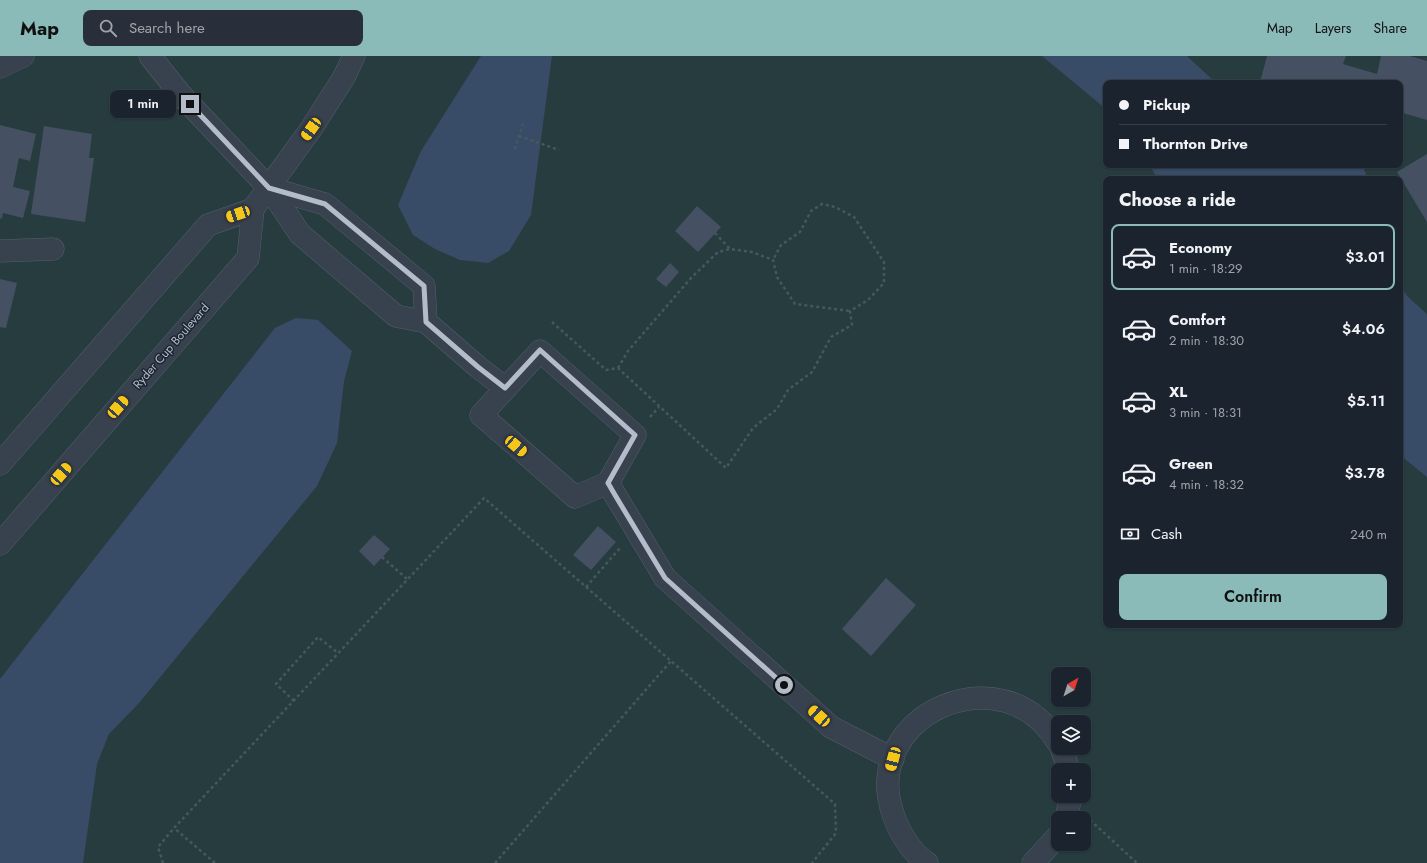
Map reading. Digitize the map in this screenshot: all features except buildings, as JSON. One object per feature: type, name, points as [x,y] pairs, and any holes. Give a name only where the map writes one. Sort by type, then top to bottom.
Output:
[{"type":"street","points":[[0,68],[23,56]]},
{"type":"street","points":[[150,56],[181,95],[269,188],[300,234],[396,316],[426,322],[505,388]]},
{"type":"street","points":[[0,464],[208,225],[253,209],[311,129],[344,77],[354,56]]},
{"type":"street","points":[[269,188],[325,204],[424,286],[426,322]]},
{"type":"street","name":"Ryder Cup Boulevard","points":[[0,544],[248,258],[253,209]]},
{"type":"street","points":[[0,251],[52,249]]},
{"type":"street","points":[[540,350],[635,435],[608,483],[574,497],[481,415],[540,350]]},
{"type":"street","points":[[608,483],[665,578],[831,727],[893,759]]},
{"type":"street","points":[[927,863],[917,856],[899,833],[889,802],[889,773],[893,759],[903,738],[920,719],[945,704],[959,699],[981,697],[1001,700],[1020,707],[1039,719],[1051,734]]},
{"type":"street","points":[[1033,863],[1051,844]]},
{"type":"path","points":[[515,149],[523,124]]},
{"type":"path","points":[[519,136],[559,150]]},
{"type":"path","points":[[822,204],[835,207],[854,217],[884,262],[884,283],[868,300],[850,311],[795,304],[777,277],[773,260],[781,245],[800,232],[810,211],[822,204]]},
{"type":"path","points":[[715,233],[730,249]]},
{"type":"path","points":[[618,368],[628,351],[691,278],[718,252],[730,249],[752,252],[773,260]]},
{"type":"path","points":[[618,368],[726,468],[753,428],[777,409],[788,390],[812,372],[831,337],[852,324],[850,311]]},
{"type":"path","points":[[552,322],[606,370],[618,368]]},
{"type":"path","points":[[163,863],[158,847],[174,828],[484,498],[834,804],[836,833],[812,863]]},
{"type":"path","points":[[586,587],[636,530]]},
{"type":"path","points":[[382,557],[408,580]]},
{"type":"path","points":[[294,701],[276,684],[318,637],[338,653]]},
{"type":"path","points":[[495,863],[671,661]]},
{"type":"path","points":[[1069,805],[1137,863]]},
{"type":"path","points":[[174,828],[215,863]]},
{"type":"green space","points":[[0,56],[1427,56],[1427,863],[0,863]]},
{"type":"water","points":[[481,56],[552,56],[531,215],[509,251],[488,263],[460,260],[435,249],[413,235],[398,205],[421,151]]},
{"type":"water","points":[[1042,56],[1187,56],[1213,80],[1103,80],[1103,107]]},
{"type":"water","points":[[1152,168],[1363,168],[1367,176],[1156,176]]},
{"type":"water","points":[[1403,290],[1408,297],[1427,314],[1427,477],[1403,457]]},
{"type":"water","points":[[296,318],[318,320],[352,351],[344,381],[337,443],[317,486],[139,703],[109,734],[97,764],[83,863],[0,863],[0,679],[275,328]]},
{"type":"route","points":[[190,104],[269,188],[325,204],[424,286],[426,322],[505,388],[540,350],[635,435],[608,483],[615,495],[665,578],[784,685]]}]
